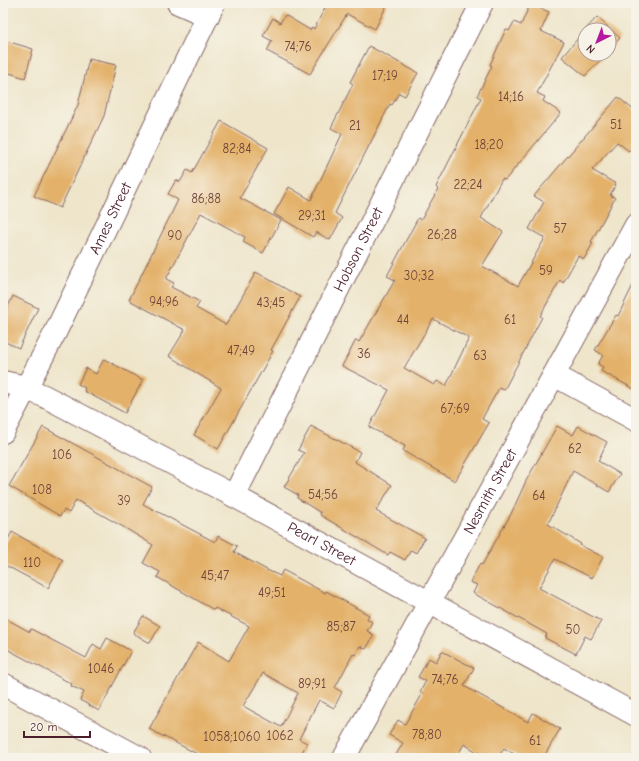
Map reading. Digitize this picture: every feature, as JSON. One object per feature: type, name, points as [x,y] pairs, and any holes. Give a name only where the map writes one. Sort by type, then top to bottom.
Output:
[{"type":"street","points":[[178,3],[211,9]]},
{"type":"street","name":"Hobson Street","points":[[234,496],[482,3]]},
{"type":"street","name":"Ames Street","points":[[3,432],[56,333],[211,9]]},
{"type":"street","name":"Nesmith Street","points":[[344,758],[636,225]]},
{"type":"street","points":[[554,375],[636,420]]},
{"type":"street","name":"Pearl Street","points":[[3,382],[44,396],[234,496],[636,715]]},
{"type":"street","points":[[3,684],[140,758]]},
{"type":"building","points":[[325,3],[388,3],[375,29],[347,14],[310,74],[267,51],[272,41],[263,36],[273,18],[280,23],[285,15],[310,30],[312,27],[314,29],[327,4]]},
{"type":"building","points":[[530,4],[549,12],[541,31],[564,42],[537,93],[545,97],[543,101],[561,113],[505,180],[502,179],[481,218],[503,232],[482,266],[518,286],[545,238],[529,229],[544,202],[534,196],[618,97],[636,112],[636,143],[629,151],[617,142],[592,170],[616,184],[610,195],[615,198],[591,242],[593,243],[584,259],[578,256],[563,283],[560,280],[540,316],[542,317],[504,390],[499,388],[482,419],[489,423],[455,481],[403,451],[405,446],[369,427],[389,390],[342,366],[356,340],[359,342],[395,280],[387,276],[418,218],[421,220],[438,189],[436,187],[481,98],[477,96],[492,66],[490,65],[506,29],[509,31],[514,22],[521,25]],"holes":[[[433,319],[469,338],[446,386],[437,381],[434,385],[404,368]]]},
{"type":"building","points":[[597,17],[602,22],[592,22]]},
{"type":"building","points":[[577,39],[577,62],[598,62],[585,76],[562,57]]},
{"type":"building","points":[[3,40],[33,49],[25,78],[3,71]]},
{"type":"building","points":[[369,46],[418,73],[405,96],[399,93],[392,105],[390,104],[335,213],[342,218],[330,240],[316,232],[313,237],[274,214],[289,187],[311,200],[342,134],[331,128],[353,84],[350,82]]},
{"type":"building","points":[[89,59],[116,65],[104,116],[60,208],[34,196],[78,105]]},
{"type":"building","points":[[221,121],[268,148],[240,198],[281,220],[263,253],[243,242],[245,237],[201,213],[166,279],[174,283],[171,287],[200,302],[196,308],[226,325],[256,272],[300,297],[271,350],[273,351],[218,449],[194,435],[221,388],[169,356],[185,330],[129,300],[178,200],[168,194],[176,180],[180,182],[187,170],[192,173]]},
{"type":"building","points":[[636,279],[636,390],[601,371],[603,367],[598,364],[603,355],[595,350],[616,315],[618,316]]},
{"type":"building","points":[[13,296],[38,308],[19,348],[3,341],[3,317]]},
{"type":"building","points":[[104,359],[143,380],[125,413],[84,391],[85,388],[78,384],[86,368],[96,374]]},
{"type":"building","points":[[311,426],[360,452],[355,462],[392,485],[376,511],[425,538],[416,553],[411,550],[405,560],[390,552],[388,555],[320,515],[321,513],[297,498],[298,495],[284,487],[304,453],[298,450]]},
{"type":"building","points":[[557,426],[573,435],[578,426],[607,442],[598,461],[620,474],[609,492],[573,471],[548,524],[581,544],[580,545],[603,557],[592,578],[555,559],[539,588],[601,621],[591,639],[585,636],[576,654],[545,638],[547,634],[473,593],[477,585],[470,582],[480,564],[482,565],[511,514],[526,481]]},
{"type":"building","points":[[43,427],[152,487],[143,504],[215,542],[218,536],[237,546],[234,552],[267,570],[280,576],[283,570],[325,593],[326,591],[369,615],[367,619],[372,622],[367,631],[374,635],[366,649],[360,646],[355,655],[353,654],[335,688],[342,692],[334,708],[319,700],[299,739],[307,743],[299,758],[205,758],[149,729],[198,642],[229,661],[249,626],[215,608],[214,610],[157,577],[160,572],[143,563],[153,545],[125,528],[76,500],[69,513],[64,510],[60,516],[9,486]],"holes":[[[263,673],[298,693],[281,727],[243,706]]]},
{"type":"building","points":[[12,532],[63,560],[48,588],[3,564],[3,548]]},
{"type":"building","points":[[143,616],[160,626],[150,643],[133,633]]},
{"type":"building","points":[[3,617],[30,632],[31,629],[86,658],[93,644],[101,649],[107,638],[131,651],[99,711],[80,700],[84,692],[71,686],[72,684],[3,647]]},
{"type":"building","points":[[442,651],[474,668],[464,686],[528,722],[533,713],[560,729],[543,758],[521,758],[504,748],[498,758],[487,758],[464,744],[456,758],[394,758],[403,743],[389,735],[398,720],[405,724],[423,693],[420,692],[426,681],[418,677],[429,658],[436,662]]}]
